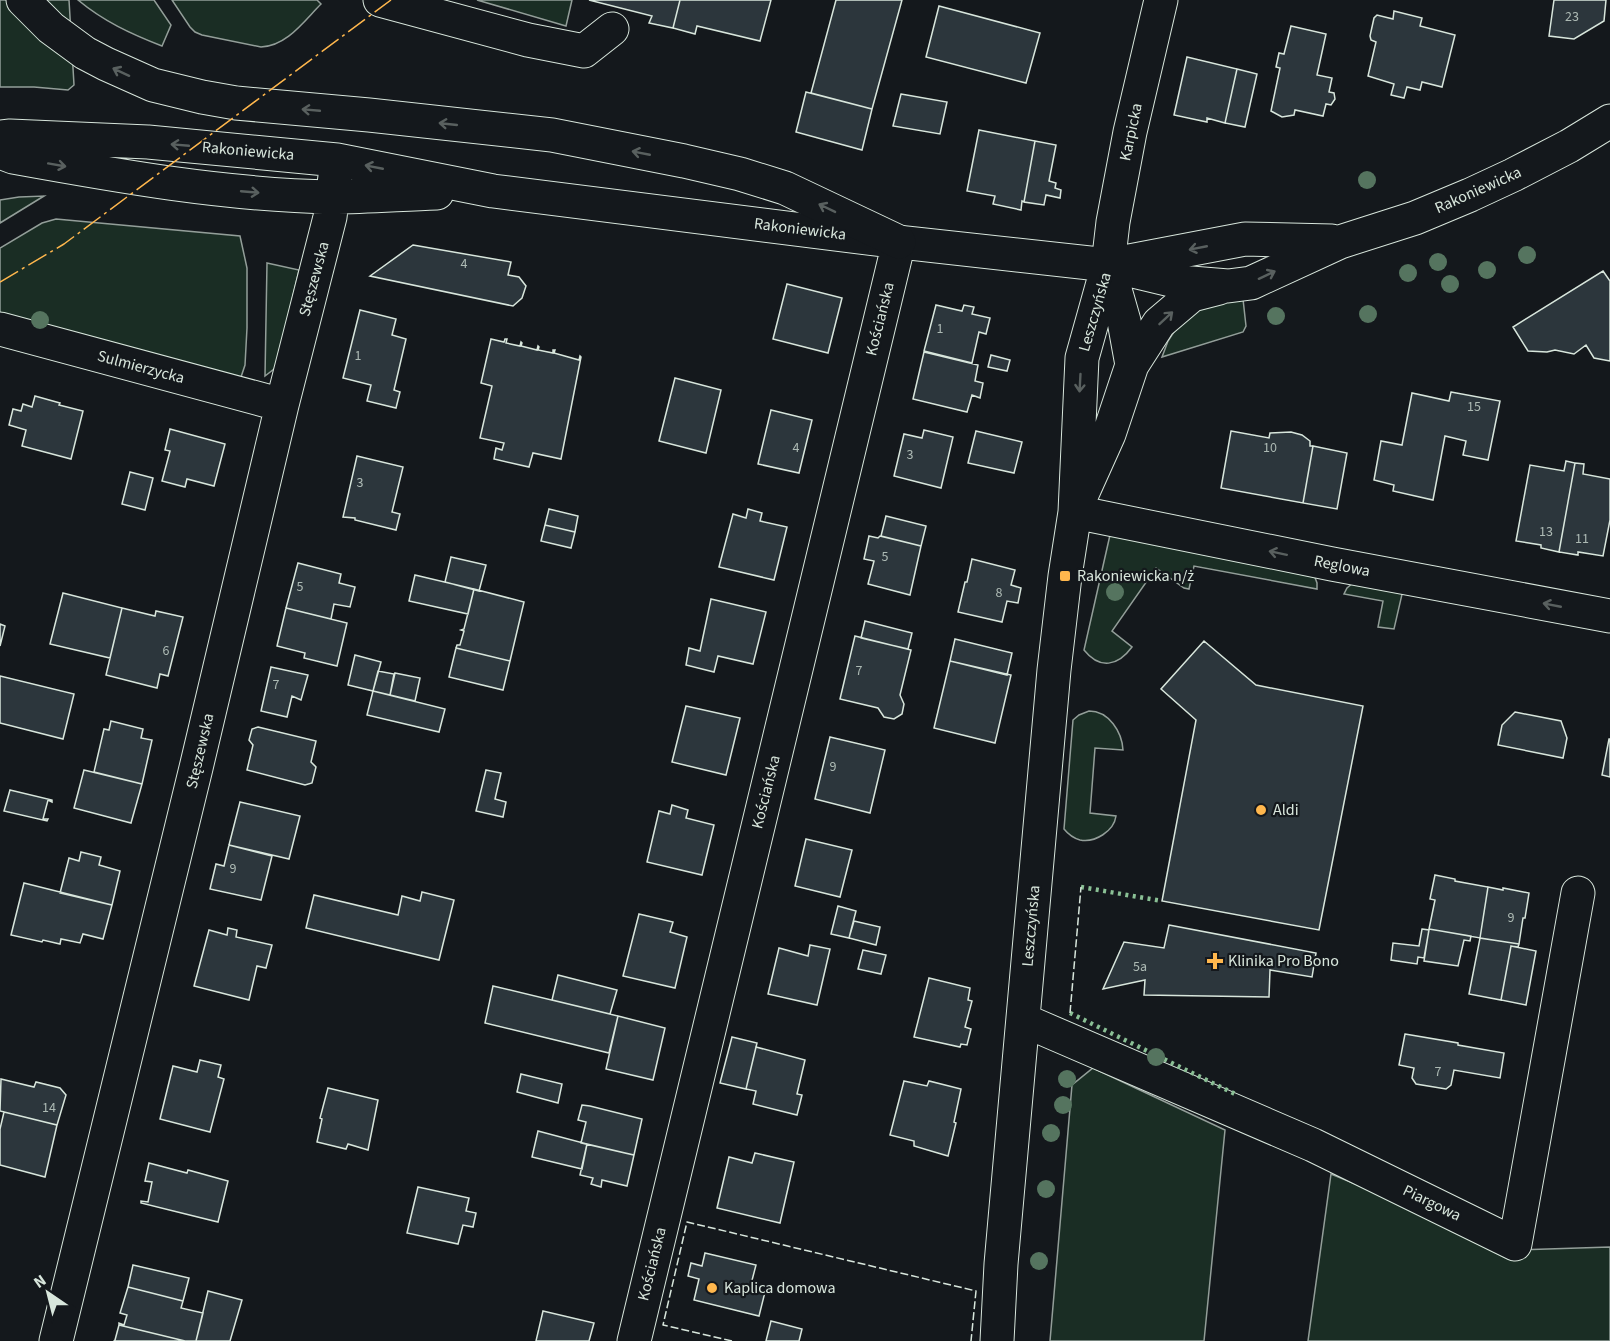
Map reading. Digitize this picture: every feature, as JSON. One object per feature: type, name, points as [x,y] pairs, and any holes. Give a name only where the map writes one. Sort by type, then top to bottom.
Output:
[{"type":"street","points":[[23,0],[51,28],[85,53],[153,85],[202,98],[236,103],[552,135],[684,161],[729,171],[785,188],[899,242]]},
{"type":"street","points":[[380,0],[528,40],[584,51],[612,29]]},
{"type":"street","name":"Karpicka","points":[[1108,266],[1113,222],[1130,132],[1161,0]]},
{"type":"street","name":"Rakoniewicka","points":[[0,137],[148,142],[337,160],[493,191],[1108,266],[1179,282],[1228,286],[1251,283],[1340,242],[1415,218],[1470,195],[1569,146],[1610,122]]},
{"type":"street","name":"Rakoniewicka","points":[[0,152],[12,157],[142,180],[252,192],[333,197],[493,191]]},
{"type":"street","name":"Stęszewska","points":[[56,1341],[199,757],[282,405],[330,217],[337,160]]},
{"type":"street","name":"Rakoniewicka","points":[[1108,266],[1245,239],[1340,242]]},
{"type":"street","name":"Kościańska","points":[[634,1341],[899,242]]},
{"type":"street","name":"Leszczyńska","points":[[1075,512],[1109,434],[1132,366],[1124,321],[1108,266]]},
{"type":"street","name":"Leszczyńska","points":[[997,1341],[1001,1264],[1054,670],[1075,512],[1082,358],[1108,266]]},
{"type":"street","points":[[1132,366],[1159,323],[1192,295],[1228,286]]},
{"type":"street","name":"Sulmierzycka","points":[[0,329],[282,405]]},
{"type":"street","name":"Reglowa","points":[[1075,512],[1332,564],[1610,616]]},
{"type":"street","name":"Piargowa","points":[[1023,1020],[1313,1145],[1515,1244],[1578,893]]},
{"type":"green space","points":[[0,0],[69,0],[74,85],[68,90],[0,87]]},
{"type":"green space","points":[[78,0],[154,0],[171,25],[162,46],[118,26]]},
{"type":"green space","points":[[172,0],[317,0],[321,4],[287,37],[270,46],[261,47],[195,32]]},
{"type":"green space","points":[[477,0],[572,0],[566,26]]},
{"type":"green space","points":[[44,196],[0,223],[0,200]]},
{"type":"green space","points":[[56,219],[240,236],[247,268],[247,328],[245,365],[240,380],[0,321],[0,248],[42,223]]},
{"type":"green space","points":[[267,263],[299,270],[278,361],[274,369],[265,376]]},
{"type":"green space","points":[[1243,299],[1246,326],[1243,332],[1162,357],[1168,341],[1181,321],[1208,305]]},
{"type":"green space","points":[[1110,535],[1314,575],[1317,589],[1194,566],[1189,589],[1184,588],[1156,568],[1112,631],[1132,647],[1115,662],[1103,663],[1096,661],[1084,650]]},
{"type":"green space","points":[[1353,583],[1403,590],[1394,629],[1378,627],[1383,601],[1344,594]]},
{"type":"green space","points":[[1089,711],[1103,715],[1113,724],[1120,736],[1123,750],[1095,748],[1090,813],[1116,816],[1112,826],[1103,835],[1092,840],[1080,840],[1064,829],[1073,720]]},
{"type":"green space","points":[[1093,1068],[1225,1130],[1204,1341],[1050,1341],[1072,1085]]},
{"type":"green space","points":[[1331,1174],[1516,1250],[1610,1247],[1610,1341],[1308,1341]]},
{"type":"building","points":[[589,0],[680,0],[673,28],[649,23],[652,16]]},
{"type":"building","points":[[680,0],[771,0],[760,41],[697,26],[695,34],[673,28]]},
{"type":"building","points":[[836,0],[902,0],[872,109],[811,93]]},
{"type":"building","points":[[1554,0],[1606,0],[1604,21],[1574,39],[1549,36]]},
{"type":"building","points":[[939,6],[1040,33],[1026,83],[926,57]]},
{"type":"building","points":[[1394,11],[1422,18],[1420,26],[1455,35],[1442,87],[1422,82],[1420,90],[1407,87],[1404,98],[1391,95],[1394,84],[1368,76],[1376,42],[1371,40],[1370,36],[1374,18],[1377,15],[1393,19]]},
{"type":"building","points":[[1291,26],[1326,34],[1317,75],[1332,78],[1329,92],[1334,93],[1335,99],[1331,105],[1326,104],[1323,116],[1295,110],[1294,115],[1282,117],[1271,111],[1280,68],[1276,67],[1279,53],[1284,54]]},
{"type":"building","points":[[1187,57],[1237,69],[1225,123],[1207,118],[1207,122],[1174,115]]},
{"type":"building","points":[[1237,69],[1257,74],[1245,127],[1225,123]]},
{"type":"building","points":[[806,92],[872,109],[862,150],[796,132]]},
{"type":"building","points":[[901,94],[947,102],[940,134],[893,126]]},
{"type":"building","points":[[979,130],[1035,141],[1021,210],[993,204],[995,196],[967,191]]},
{"type":"building","points":[[1035,141],[1056,145],[1049,181],[1056,183],[1055,188],[1061,190],[1060,198],[1046,195],[1044,205],[1024,202]]},
{"type":"building","points":[[413,245],[511,262],[508,275],[519,277],[526,286],[522,298],[513,306],[370,276]]},
{"type":"building","points":[[1603,271],[1610,281],[1610,361],[1594,358],[1586,345],[1574,354],[1555,350],[1528,351],[1513,327]]},
{"type":"building","points":[[787,284],[842,298],[828,353],[773,339]]},
{"type":"building","points":[[936,305],[962,311],[964,305],[974,307],[972,314],[990,318],[986,334],[979,332],[972,363],[924,351]]},
{"type":"building","points":[[360,310],[396,319],[392,335],[406,339],[394,390],[400,392],[396,408],[367,401],[371,385],[343,378]]},
{"type":"building","points":[[491,339],[504,342],[507,339],[506,343],[520,346],[521,342],[521,346],[537,350],[538,346],[538,350],[553,353],[555,350],[554,353],[579,360],[581,357],[561,459],[533,453],[529,467],[494,459],[496,448],[502,450],[504,443],[480,438],[492,386],[481,383]]},
{"type":"building","points":[[924,352],[978,365],[975,381],[983,383],[980,398],[972,395],[967,412],[913,399]]},
{"type":"building","points":[[991,355],[1010,360],[1007,371],[988,367]]},
{"type":"building","points":[[675,378],[721,390],[706,453],[659,441]]},
{"type":"building","points":[[1451,392],[1500,401],[1488,460],[1463,455],[1466,441],[1445,436],[1433,500],[1393,491],[1394,485],[1374,480],[1381,441],[1402,445],[1412,393],[1449,401]]},
{"type":"building","points":[[35,396],[83,411],[71,459],[22,446],[26,430],[9,425],[13,409],[21,411],[23,404],[32,407]]},
{"type":"building","points":[[771,410],[812,420],[799,473],[758,464]]},
{"type":"building","points":[[170,429],[225,444],[214,486],[187,479],[185,487],[162,481],[170,451],[165,450]]},
{"type":"building","points":[[924,430],[953,437],[941,488],[894,476],[904,434],[922,438]]},
{"type":"building","points":[[976,431],[1022,442],[1014,473],[968,463]]},
{"type":"building","points":[[1231,431],[1269,438],[1270,433],[1291,432],[1302,435],[1310,441],[1310,446],[1313,446],[1303,503],[1221,488]]},
{"type":"building","points":[[1313,446],[1347,453],[1337,509],[1303,503]]},
{"type":"building","points":[[357,456],[403,467],[392,512],[400,514],[396,530],[355,520],[355,518],[343,517]]},
{"type":"building","points":[[1566,461],[1575,463],[1559,552],[1541,548],[1541,545],[1516,541],[1530,465],[1564,471]]},
{"type":"building","points":[[1575,463],[1584,464],[1583,474],[1610,479],[1610,520],[1603,556],[1559,552]]},
{"type":"building","points":[[130,472],[153,478],[145,510],[122,504]]},
{"type":"building","points":[[549,509],[578,516],[575,532],[545,525]]},
{"type":"building","points":[[748,509],[762,513],[760,521],[787,527],[774,580],[719,567],[733,514],[746,518]]},
{"type":"building","points":[[886,516],[926,526],[921,546],[881,536]]},
{"type":"building","points":[[545,525],[575,532],[571,548],[541,541]]},
{"type":"building","points":[[869,536],[878,538],[880,536],[921,546],[910,595],[868,584],[874,561],[864,559]]},
{"type":"building","points":[[451,557],[486,565],[479,591],[445,582]]},
{"type":"building","points":[[972,559],[1015,570],[1011,585],[1021,588],[1018,603],[1007,601],[1002,622],[958,612]]},
{"type":"building","points":[[298,563],[341,574],[339,583],[355,587],[350,607],[334,604],[331,619],[286,608]]},
{"type":"building","points":[[415,575],[474,589],[468,614],[409,601]]},
{"type":"building","points":[[474,589],[524,602],[510,661],[456,648],[460,645],[464,631],[461,630],[464,629]]},
{"type":"building","points":[[63,593],[122,608],[110,658],[50,644]]},
{"type":"building","points":[[711,599],[766,612],[753,664],[718,656],[714,672],[686,665],[689,648],[700,651]]},
{"type":"building","points":[[122,608],[155,616],[156,611],[183,617],[168,676],[160,674],[157,688],[106,675]]},
{"type":"building","points":[[286,608],[347,623],[337,666],[304,658],[305,653],[277,646]]},
{"type":"building","points":[[865,621],[912,633],[908,649],[861,638]]},
{"type":"building","points":[[0,624],[5,626],[0,646]]},
{"type":"building","points":[[855,636],[911,650],[900,695],[904,704],[902,714],[894,719],[884,717],[878,708],[840,699]]},
{"type":"building","points":[[955,639],[1012,653],[1007,675],[950,661]]},
{"type":"building","name":"Aldi","points":[[1204,641],[1256,685],[1363,706],[1319,930],[1162,901],[1196,720],[1161,689]]},
{"type":"building","points":[[456,648],[510,661],[503,690],[449,677]]},
{"type":"building","points":[[355,655],[381,662],[373,691],[348,685]]},
{"type":"building","points":[[950,661],[1011,675],[995,743],[934,728]]},
{"type":"building","points":[[271,667],[308,675],[301,700],[292,696],[287,717],[261,711]]},
{"type":"building","points":[[378,671],[394,674],[390,695],[373,691]]},
{"type":"building","points":[[395,673],[420,678],[415,701],[390,695]]},
{"type":"building","points":[[0,676],[74,694],[63,739],[0,723]]},
{"type":"building","points":[[373,691],[445,709],[439,732],[367,715]]},
{"type":"building","points":[[686,706],[740,718],[726,775],[672,762]]},
{"type":"building","points":[[1515,712],[1561,721],[1567,738],[1563,758],[1498,745],[1502,725]]},
{"type":"building","points":[[111,721],[143,729],[141,738],[152,740],[142,784],[94,772],[104,729],[109,730]]},
{"type":"building","points":[[258,727],[316,741],[311,762],[316,767],[312,783],[305,785],[247,770],[253,745],[249,740],[252,729]]},
{"type":"building","points":[[830,737],[885,750],[870,813],[815,799]]},
{"type":"building","points":[[1610,739],[1610,777],[1602,775]]},
{"type":"building","points":[[84,770],[142,784],[131,823],[74,808]]},
{"type":"building","points":[[486,770],[501,773],[495,799],[506,802],[503,817],[476,811]]},
{"type":"building","points":[[10,790],[52,800],[52,802],[48,800],[43,819],[48,819],[47,821],[4,811]]},
{"type":"building","points":[[240,802],[300,816],[289,859],[229,845]]},
{"type":"building","points":[[672,805],[688,810],[686,818],[714,825],[702,875],[647,862],[659,811],[670,814]]},
{"type":"building","points":[[806,839],[852,850],[840,897],[795,886]]},
{"type":"building","points":[[229,845],[272,856],[261,900],[210,889],[216,864],[224,866]]},
{"type":"building","points":[[81,852],[101,857],[99,865],[120,871],[112,905],[60,893],[69,858],[79,861]]},
{"type":"building","points":[[1435,875],[1488,887],[1480,938],[1429,929],[1435,900],[1430,899]]},
{"type":"building","points":[[24,883],[112,905],[103,939],[83,934],[80,943],[61,939],[60,944],[11,935]]},
{"type":"building","points":[[1488,887],[1529,893],[1519,944],[1480,938]]},
{"type":"building","points":[[422,892],[454,900],[439,960],[306,928],[314,895],[398,915],[402,896],[420,901]]},
{"type":"building","points":[[838,906],[856,911],[849,938],[831,934]]},
{"type":"building","points":[[639,914],[673,922],[670,932],[687,937],[675,988],[623,976]]},
{"type":"building","points":[[854,921],[880,927],[876,945],[849,938]]},
{"type":"building","name":"Klinika Pro Bono","points":[[1169,925],[1316,953],[1312,977],[1270,970],[1269,997],[1144,995],[1145,980],[1103,989],[1124,942],[1164,948]]},
{"type":"building","points":[[228,928],[237,930],[236,937],[272,945],[266,968],[257,966],[249,1000],[194,986],[209,930],[227,935]]},
{"type":"building","points":[[1422,929],[1429,930],[1424,958],[1418,957],[1417,964],[1391,960],[1393,943],[1419,946]]},
{"type":"building","points":[[1429,929],[1471,936],[1470,941],[1464,940],[1458,966],[1424,961]]},
{"type":"building","points":[[1480,938],[1519,944],[1518,947],[1511,946],[1501,1000],[1469,994]]},
{"type":"building","points":[[810,945],[830,949],[817,1005],[768,994],[779,948],[808,956]]},
{"type":"building","points":[[1511,946],[1536,951],[1526,1005],[1501,1000]]},
{"type":"building","points":[[863,950],[886,955],[881,974],[858,969]]},
{"type":"building","points":[[558,975],[617,990],[610,1014],[552,1000]]},
{"type":"building","points":[[929,978],[970,988],[968,1000],[972,1001],[965,1027],[971,1029],[967,1045],[961,1044],[960,1047],[914,1037]]},
{"type":"building","points":[[493,986],[618,1016],[609,1053],[485,1023]]},
{"type":"building","points":[[618,1016],[665,1028],[653,1080],[606,1069]]},
{"type":"building","points":[[1405,1034],[1504,1053],[1500,1078],[1454,1070],[1451,1085],[1446,1089],[1416,1084],[1412,1078],[1414,1068],[1399,1065]]},
{"type":"building","points":[[732,1037],[757,1043],[746,1089],[720,1083]]},
{"type":"building","points":[[756,1047],[805,1060],[797,1094],[802,1095],[797,1115],[753,1104],[756,1091],[746,1089]]},
{"type":"building","points":[[200,1060],[221,1065],[218,1077],[224,1079],[210,1132],[160,1119],[173,1066],[197,1072]]},
{"type":"building","points":[[521,1074],[562,1084],[558,1103],[517,1092]]},
{"type":"building","points":[[1,1079],[34,1087],[36,1082],[60,1088],[66,1095],[57,1125],[0,1111]]},
{"type":"building","points":[[904,1081],[927,1086],[929,1081],[961,1089],[948,1156],[914,1146],[914,1141],[890,1135]]},
{"type":"building","points":[[328,1088],[378,1100],[368,1150],[348,1144],[346,1149],[317,1142],[322,1119],[320,1118]]},
{"type":"building","points":[[582,1105],[642,1119],[634,1155],[581,1143],[586,1122],[578,1120]]},
{"type":"building","points":[[4,1112],[57,1125],[45,1177],[0,1165],[0,1129]]},
{"type":"building","points":[[538,1131],[587,1144],[582,1169],[532,1157]]},
{"type":"building","points":[[587,1144],[634,1155],[627,1186],[602,1180],[601,1187],[591,1184],[593,1178],[580,1175]]},
{"type":"building","points":[[755,1153],[794,1162],[780,1223],[717,1208],[729,1157],[752,1163]]},
{"type":"building","points":[[149,1163],[187,1173],[188,1170],[228,1181],[218,1222],[141,1203],[141,1201],[148,1202],[152,1182],[145,1181]]},
{"type":"building","points":[[418,1187],[469,1198],[466,1211],[476,1213],[473,1227],[463,1225],[458,1244],[407,1233]]},
{"type":"building","points":[[705,1253],[756,1265],[750,1288],[765,1292],[759,1316],[694,1300],[699,1279],[688,1276],[691,1263],[702,1266]]},
{"type":"building","points":[[133,1265],[189,1278],[183,1301],[128,1287]]},
{"type":"building","points":[[128,1287],[183,1301],[181,1308],[203,1313],[196,1341],[185,1341],[119,1325],[119,1323],[124,1325],[127,1315],[120,1313]]},
{"type":"building","points":[[208,1291],[242,1300],[230,1341],[196,1341]]},
{"type":"building","points":[[543,1311],[594,1323],[589,1341],[536,1341]]},
{"type":"building","points":[[771,1321],[802,1329],[799,1341],[766,1341]]},
{"type":"building","points":[[119,1325],[185,1341],[114,1341]]},
{"type":"hedge","points":[[1081,887],[1162,901]]},
{"type":"hedge","points":[[1070,1013],[1235,1094]]},
{"type":"fence","points":[[1070,1013],[1081,887]]},
{"type":"fence","points":[[732,1341],[663,1325],[687,1222],[976,1291],[971,1341]]},
{"type":"power","points":[[0,282],[64,244],[391,0]]},
{"type":"place","name":"Rakoniewicka n/ż","points":[[1065,576]]},
{"type":"place","name":"Aldi","points":[[1261,810]]},
{"type":"place","name":"Klinika Pro Bono","points":[[1215,961]]},
{"type":"place","name":"Kaplica domowa","points":[[712,1288]]}]
